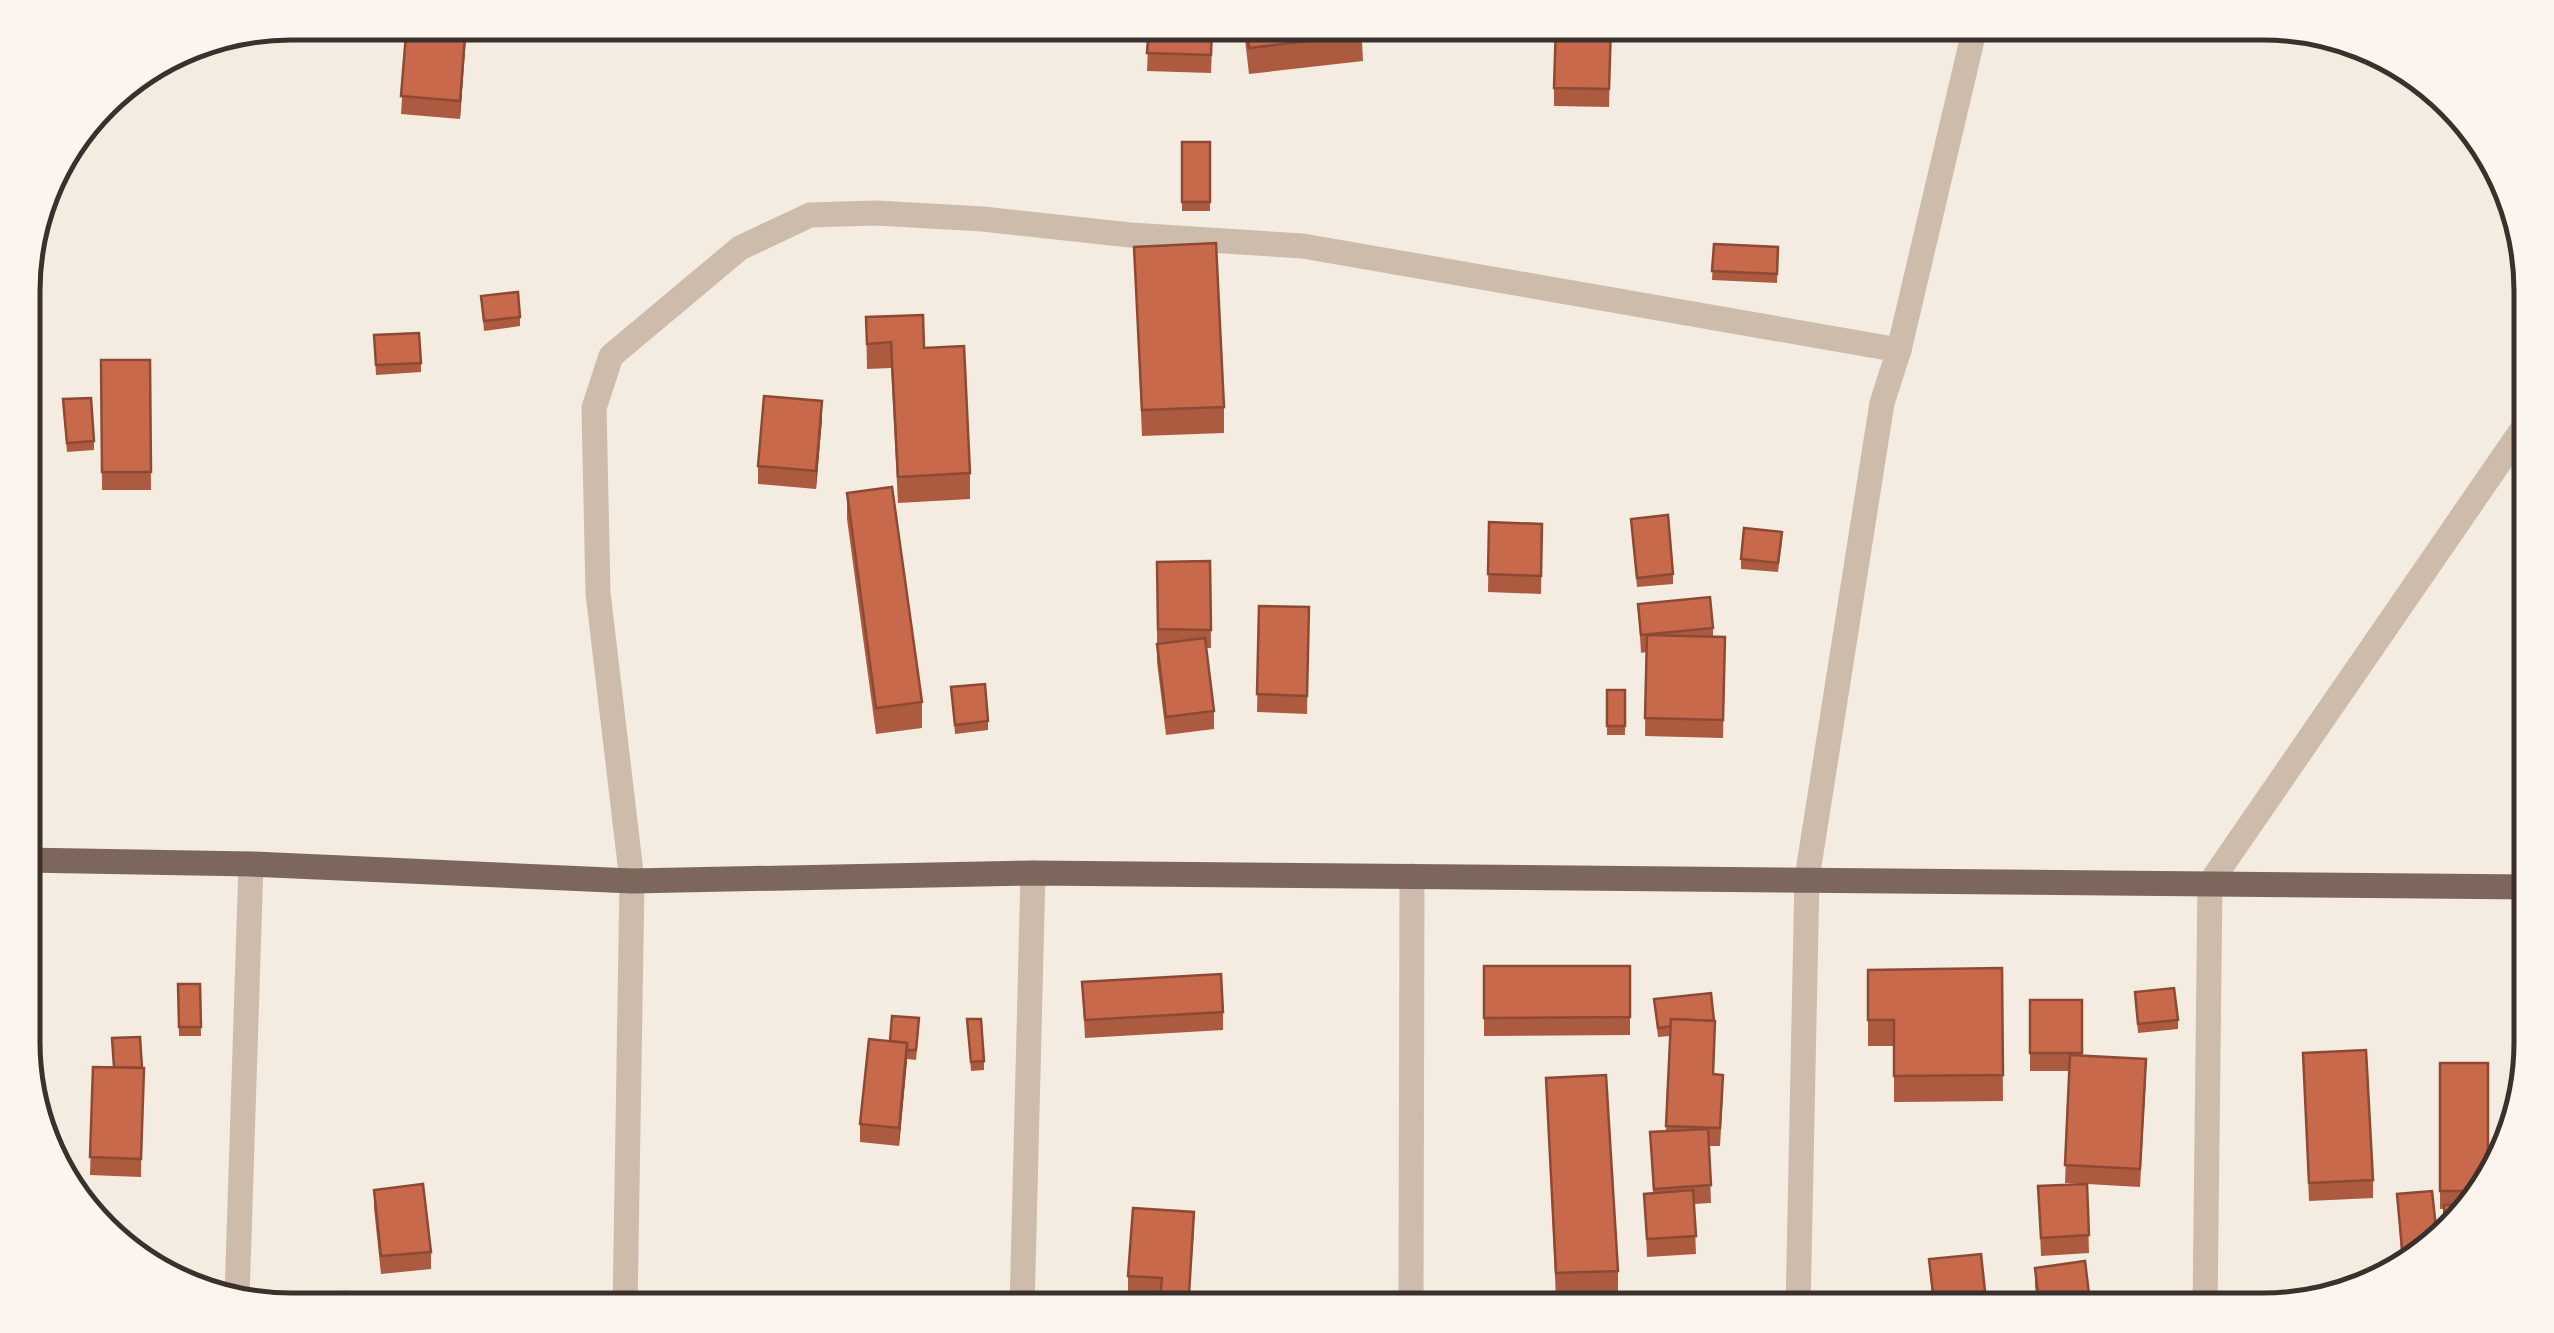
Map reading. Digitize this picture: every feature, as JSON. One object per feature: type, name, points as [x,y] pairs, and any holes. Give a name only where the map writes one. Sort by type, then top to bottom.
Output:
[{"type":"main road","points":[[40,860],[251,864],[632,881],[1033,873],[2514,887]]},
{"type":"street","points":[[1798,1292],[1807,878],[1882,403],[1899,350],[1972,40]]},
{"type":"street","points":[[625,1293],[632,881],[598,593],[594,408],[610,356],[740,248],[810,216],[876,213],[1303,246],[1899,350]]},
{"type":"street","points":[[2205,1292],[2210,883],[2514,441]]},
{"type":"street","points":[[236,1287],[251,864]]},
{"type":"street","points":[[1022,1293],[1033,873]]},
{"type":"street","points":[[1411,1292],[1412,876]]},
{"type":"building","points":[[1315,40],[1249,48],[1248,41]]},
{"type":"building","points":[[1555,40],[1611,40],[1609,89],[1554,88]]},
{"type":"building","points":[[405,41],[465,41],[460,101],[401,96]]},
{"type":"building","points":[[1148,41],[1211,41],[1211,55],[1147,53]]},
{"type":"building","points":[[1182,142],[1210,142],[1210,202],[1182,202]]},
{"type":"building","points":[[1216,243],[1224,407],[1142,410],[1134,247]]},
{"type":"building","points":[[1714,244],[1778,247],[1777,274],[1712,271]]},
{"type":"building","points":[[518,292],[520,317],[484,321],[481,296]]},
{"type":"building","points":[[923,315],[924,348],[964,346],[970,473],[898,477],[891,342],[867,344],[866,317]]},
{"type":"building","points":[[419,333],[421,363],[376,365],[374,335]]},
{"type":"building","points":[[101,360],[150,360],[151,472],[102,472]]},
{"type":"building","points":[[764,396],[822,401],[816,471],[758,466]]},
{"type":"building","points":[[91,398],[94,441],[67,443],[63,399]]},
{"type":"building","points":[[892,487],[922,702],[876,708],[847,493]]},
{"type":"building","points":[[1668,515],[1673,574],[1637,578],[1631,519]]},
{"type":"building","points":[[1489,522],[1542,524],[1541,576],[1488,574]]},
{"type":"building","points":[[1744,528],[1782,532],[1778,563],[1741,559]]},
{"type":"building","points":[[1210,561],[1211,630],[1158,629],[1157,562]]},
{"type":"building","points":[[1710,597],[1713,628],[1641,635],[1638,604]]},
{"type":"building","points":[[1259,606],[1309,607],[1307,696],[1257,694]]},
{"type":"building","points":[[1647,635],[1725,637],[1723,720],[1645,718]]},
{"type":"building","points":[[1205,638],[1214,711],[1166,717],[1157,644]]},
{"type":"building","points":[[985,684],[988,721],[955,725],[951,687]]},
{"type":"building","points":[[1607,690],[1625,690],[1625,726],[1607,726]]},
{"type":"building","points":[[1484,966],[1630,966],[1630,1017],[1484,1018]]},
{"type":"building","points":[[2002,968],[2003,1075],[1894,1076],[1894,1020],[1868,1020],[1868,970]]},
{"type":"building","points":[[1221,974],[1223,1012],[1085,1020],[1082,982]]},
{"type":"building","points":[[178,984],[200,984],[201,1027],[179,1027]]},
{"type":"building","points":[[2174,988],[2178,1020],[2138,1024],[2135,992]]},
{"type":"building","points":[[1711,993],[1714,1021],[1671,1019],[1671,1026],[1658,1028],[1654,999]]},
{"type":"building","points":[[2030,1000],[2082,1000],[2082,1053],[2030,1053]]},
{"type":"building","points":[[892,1016],[919,1018],[916,1050],[907,1050],[907,1043],[890,1041]]},
{"type":"building","points":[[967,1019],[981,1019],[984,1061],[971,1062]]},
{"type":"building","points":[[1671,1019],[1715,1021],[1713,1074],[1723,1075],[1720,1128],[1666,1126]]},
{"type":"building","points":[[140,1037],[142,1068],[114,1067],[112,1038]]},
{"type":"building","points":[[869,1039],[907,1043],[899,1128],[860,1124]]},
{"type":"building","points":[[2366,1050],[2373,1180],[2309,1183],[2303,1053]]},
{"type":"building","points":[[2070,1055],[2146,1059],[2140,1169],[2065,1165]]},
{"type":"building","points":[[2440,1063],[2488,1063],[2488,1153],[2465,1191],[2440,1191]]},
{"type":"building","points":[[93,1067],[144,1068],[141,1159],[90,1157]]},
{"type":"building","points":[[1606,1075],[1618,1271],[1556,1273],[1546,1078]]},
{"type":"building","points":[[1708,1129],[1711,1185],[1654,1189],[1650,1132]]},
{"type":"building","points":[[423,1184],[431,1252],[381,1256],[374,1190]]},
{"type":"building","points":[[2087,1184],[2089,1235],[2041,1238],[2038,1186]]},
{"type":"building","points":[[1693,1190],[1696,1236],[1647,1239],[1644,1194]]},
{"type":"building","points":[[2432,1191],[2436,1224],[2402,1251],[2397,1194]]},
{"type":"building","points":[[1133,1208],[1194,1212],[1189,1293],[1161,1293],[1162,1278],[1128,1276]]},
{"type":"building","points":[[1981,1254],[1985,1292],[1933,1292],[1929,1259]]},
{"type":"building","points":[[2085,1261],[2089,1292],[2038,1292],[2035,1268]]}]
